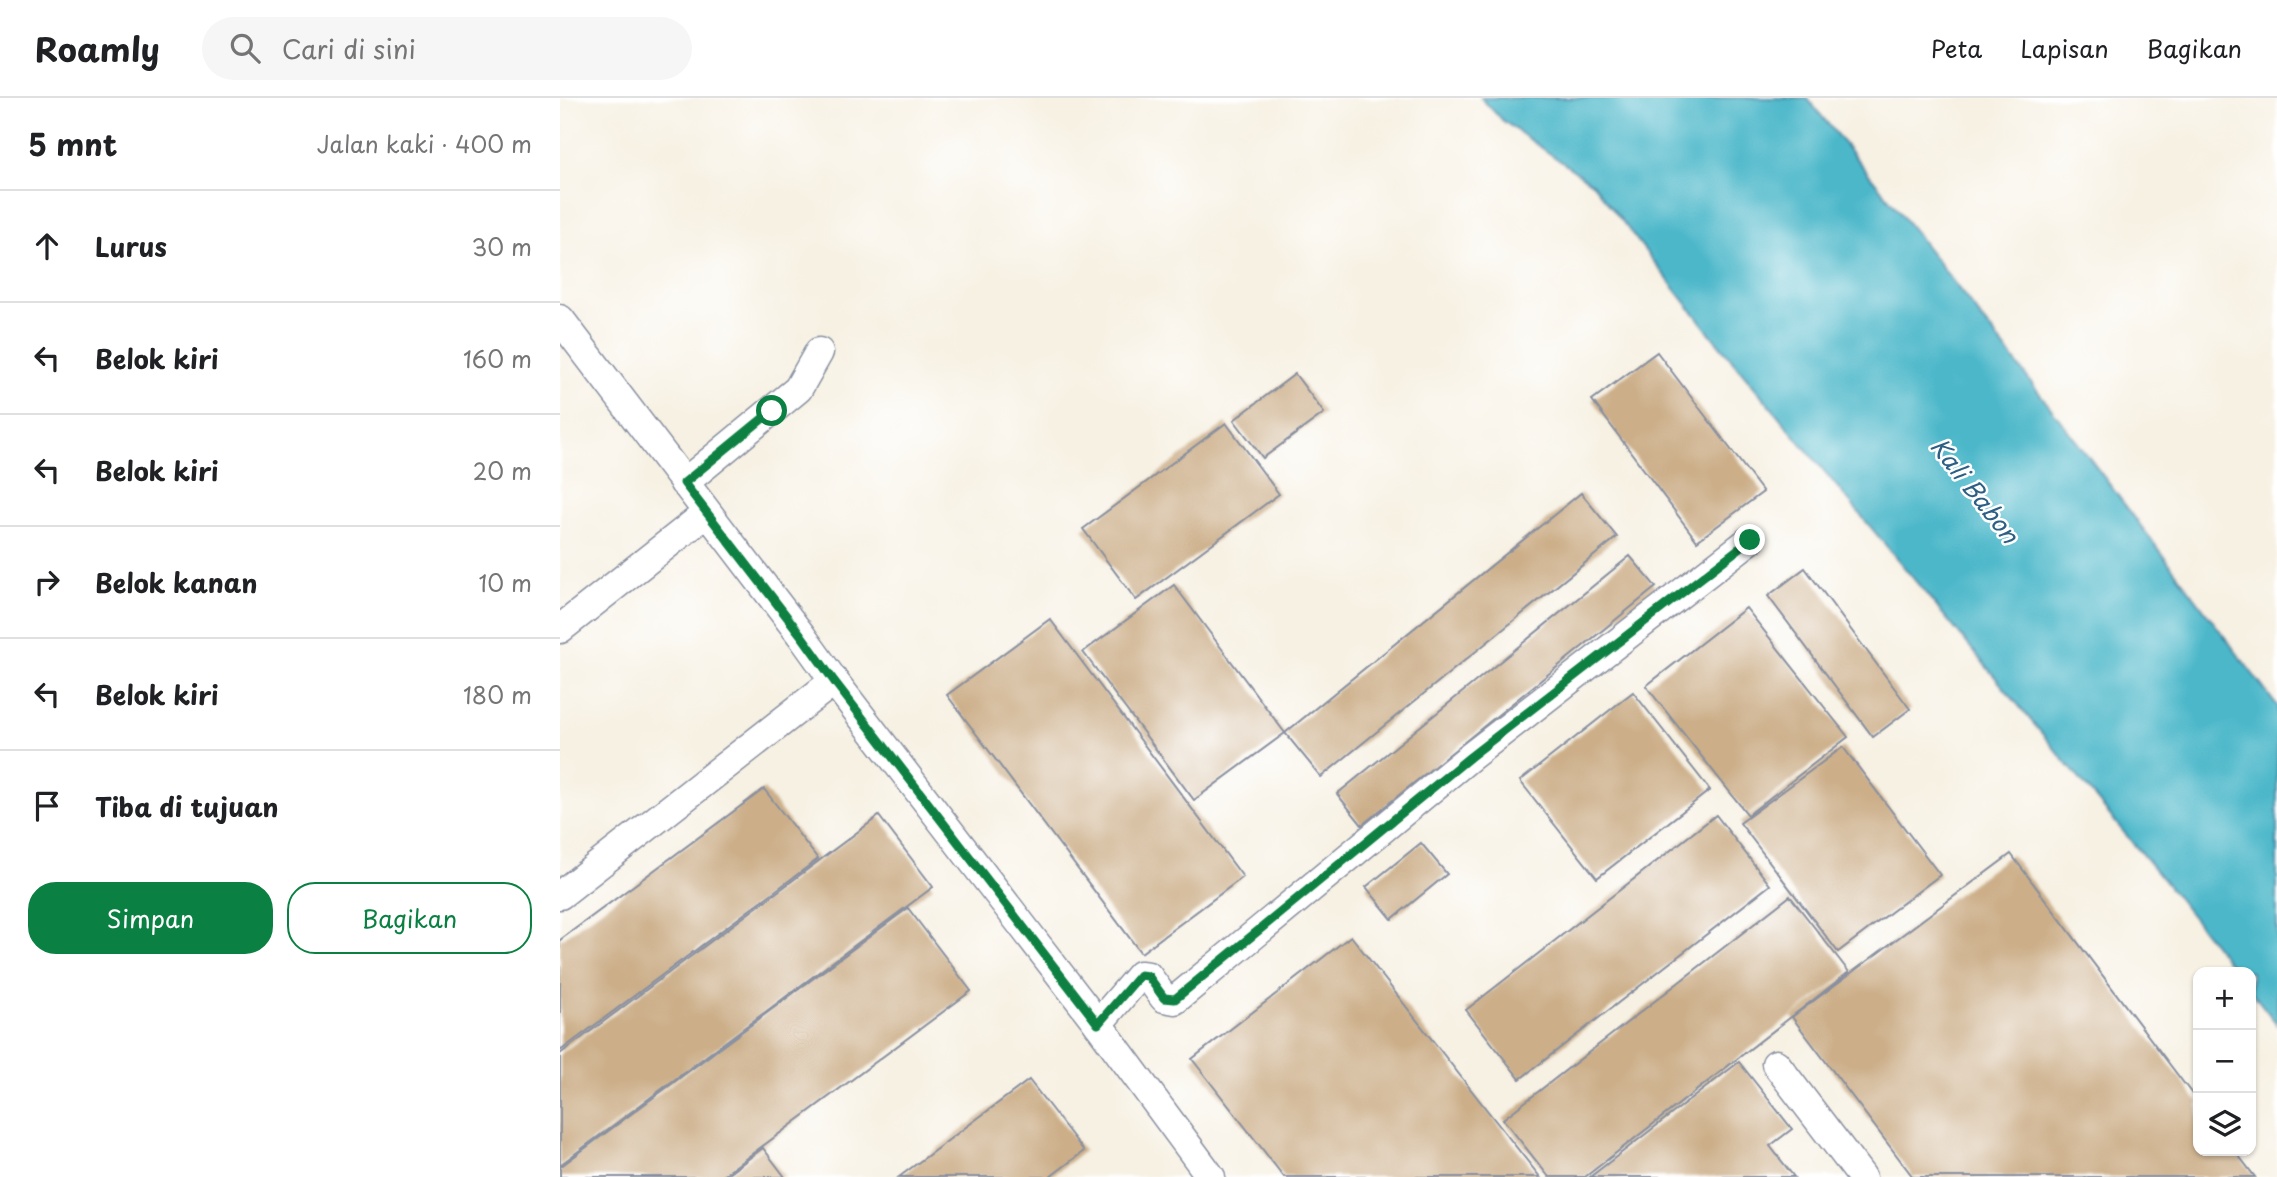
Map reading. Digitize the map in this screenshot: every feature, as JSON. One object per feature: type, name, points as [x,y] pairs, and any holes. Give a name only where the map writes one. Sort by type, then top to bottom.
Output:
[{"type":"lane","points":[[560,319],[1098,1024],[1211,1177]]},
{"type":"lane","points":[[684,483],[798,389],[819,352]]},
{"type":"lane","points":[[560,629],[707,513]]},
{"type":"lane","points":[[1098,1024],[1140,975],[1148,976],[1164,998],[1175,999],[1470,757],[1750,540]]},
{"type":"lane","points":[[560,895],[834,681]]},
{"type":"lane","points":[[1776,1064],[1862,1177]]},
{"type":"water","name":"Kali Babon","points":[[1481,98],[1807,98],[1890,200],[2088,456],[2277,706],[2277,1024],[2256,997],[2256,967],[2232,967],[2161,877],[1708,331],[1593,184],[1502,120]]},
{"type":"building","points":[[1657,352],[1763,492],[1697,541],[1592,400]]},
{"type":"building","points":[[1295,374],[1324,413],[1263,458],[1234,420]]},
{"type":"building","points":[[1226,423],[1279,494],[1136,600],[1083,529]]},
{"type":"building","points":[[1581,493],[1617,537],[1321,777],[1285,733]]},
{"type":"building","points":[[1630,556],[1656,587],[1362,825],[1337,794]]},
{"type":"building","points":[[1805,568],[1910,709],[1873,737],[1768,596]]},
{"type":"building","points":[[1174,585],[1285,733],[1194,800],[1083,652]]},
{"type":"building","points":[[1746,608],[1848,737],[1748,815],[1646,686]]},
{"type":"building","points":[[1050,619],[1243,877],[1141,953],[947,695]]},
{"type":"building","points":[[1633,692],[1710,790],[1597,878],[1520,781]]},
{"type":"building","points":[[1843,747],[1940,875],[1838,952],[1740,823]]},
{"type":"building","points":[[764,789],[818,859],[560,1051],[560,940]]},
{"type":"building","points":[[1716,815],[1770,885],[1520,1079],[1466,1010]]},
{"type":"building","points":[[879,816],[933,887],[560,1165],[560,1054]]},
{"type":"building","points":[[1421,843],[1447,874],[1392,919],[1366,887]]},
{"type":"building","points":[[2011,854],[2193,1095],[2193,1156],[2239,1156],[2255,1177],[1913,1177],[1792,1017]]},
{"type":"building","points":[[1790,896],[1849,972],[1585,1177],[1549,1177],[1503,1119]]},
{"type":"building","points":[[908,908],[971,991],[721,1177],[560,1177],[560,1167]]},
{"type":"building","points":[[1351,936],[1540,1177],[1284,1177],[1192,1059]]},
{"type":"building","points":[[1739,1062],[1792,1129],[1770,1146],[1794,1177],[1590,1177]]},
{"type":"building","points":[[1029,1080],[1084,1151],[1050,1177],[899,1177]]},
{"type":"building","points":[[763,1148],[785,1177],[724,1177]]},
{"type":"route","points":[[772,411],[684,483],[1098,1024],[1140,975],[1148,976],[1164,998],[1175,999],[1470,757],[1750,540]]}]
